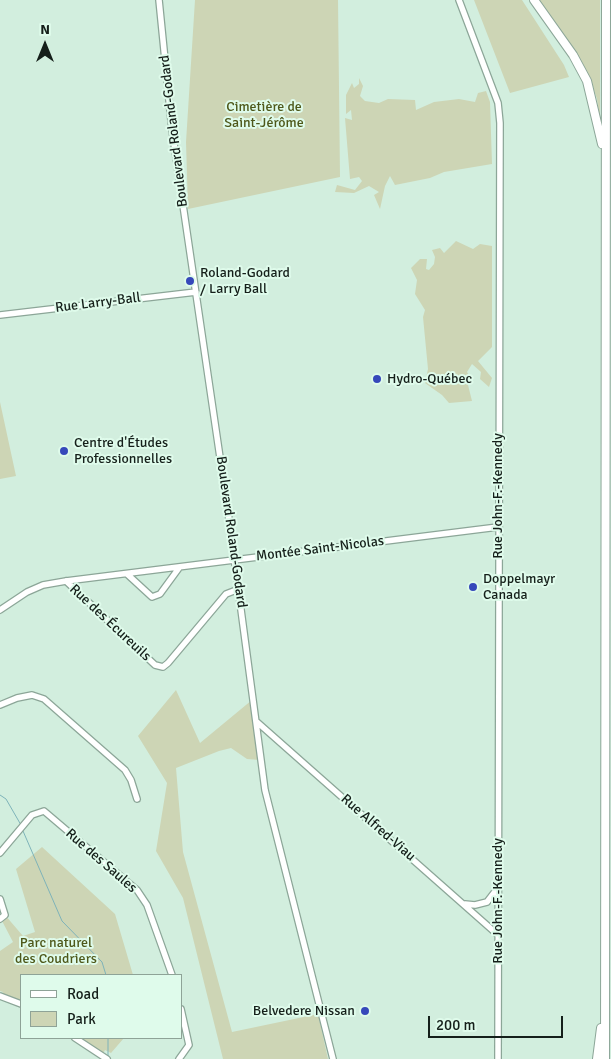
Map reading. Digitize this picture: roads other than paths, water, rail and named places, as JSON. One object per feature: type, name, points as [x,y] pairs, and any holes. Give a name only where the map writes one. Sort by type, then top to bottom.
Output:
[{"type":"highway","points":[[534,0],[570,50],[587,81],[595,108],[606,161]]},
{"type":"highway","points":[[605,1059],[606,0]]},
{"type":"highway","points":[[597,1059],[606,996]]},
{"type":"street","name":"Boulevard Roland-Godard","points":[[159,0],[172,130],[270,814],[333,1059]]},
{"type":"street","name":"Rue John-F.-Kennedy","points":[[459,0],[498,103],[500,123],[498,1059]]},
{"type":"street","name":"Rue Larry-Ball","points":[[0,315],[196,292]]},
{"type":"street","name":"Montée Saint-Nicolas","points":[[0,610],[27,592],[43,585],[66,581],[498,527]]},
{"type":"street","points":[[127,574],[152,597],[160,594],[179,568]]},
{"type":"street","name":"Rue des Écureuils","points":[[66,581],[155,665],[163,667],[226,594],[239,588]]},
{"type":"street","points":[[0,705],[17,698],[32,695],[44,699],[125,770],[131,780],[137,799]]},
{"type":"street","name":"Rue Alfred-Viau","points":[[257,722],[498,935]]},
{"type":"street","name":"Rue des Saules","points":[[0,853],[32,815],[44,811],[137,890],[146,905],[172,974]]},
{"type":"street","points":[[463,903],[475,905],[487,902],[498,888]]},
{"type":"street","points":[[0,902],[5,915],[0,919]]},
{"type":"street","points":[[0,996],[20,1004]]},
{"type":"street","points":[[179,1059],[189,1045],[182,1014]]},
{"type":"street","points":[[77,1039],[107,1059]]},
{"type":"waterway","points":[[0,795],[6,799],[21,825]]},
{"type":"waterway","points":[[23,831],[62,921],[102,962],[106,974]]},
{"type":"waterway","points":[[108,1039],[108,1057]]},
{"type":"place","name":"Roland-Godard / Larry Ball","points":[[190,281]]},
{"type":"place","name":"Hydro-Québec","points":[[377,379]]},
{"type":"place","name":"Centre d'Études Professionnelles","points":[[64,451]]},
{"type":"place","name":"Doppelmayr Canada","points":[[473,587]]},
{"type":"place","name":"Belvedere Nissan","points":[[365,1011]]},
{"type":"park label","name":"Cimetière de Saint-Jérôme","points":[[264,116]]},
{"type":"park label","name":"Parc naturel des Coudriers","points":[[56,952]]}]
